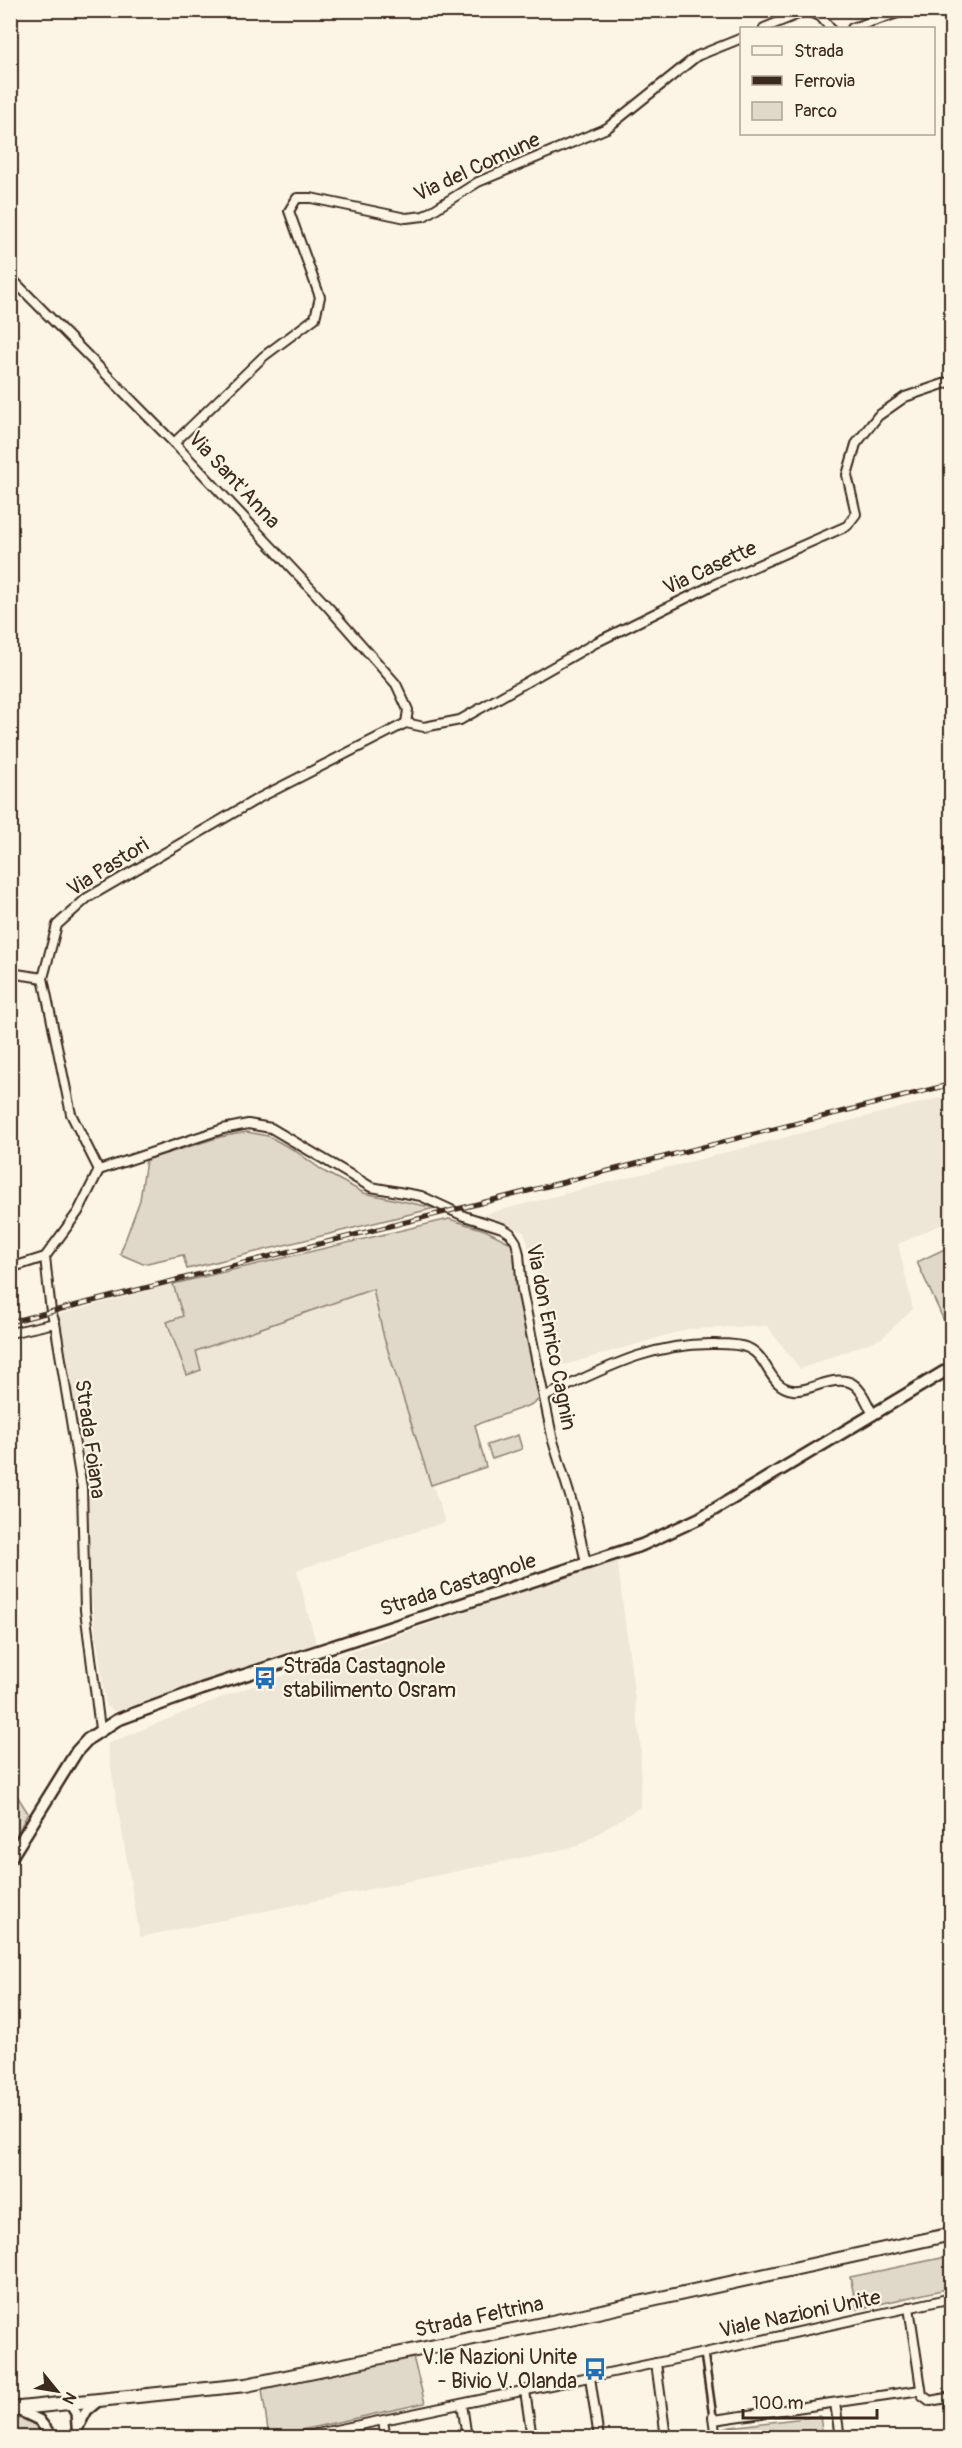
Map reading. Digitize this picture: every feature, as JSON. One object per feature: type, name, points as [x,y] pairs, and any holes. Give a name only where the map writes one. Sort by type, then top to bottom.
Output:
[{"type":"main road","name":"Strada Castagnole","points":[[10,1859],[65,1767],[88,1739],[100,1729],[139,1711],[202,1689],[642,1545],[683,1528],[951,1367]]},
{"type":"main road","name":"Strada Feltrina","points":[[12,2409],[258,2383],[566,2319],[951,2234]]},
{"type":"street","points":[[766,27],[806,10],[820,16],[829,27]]},
{"type":"street","points":[[855,27],[907,10]]},
{"type":"street","name":"Via del Comune","points":[[174,443],[264,356],[315,318],[320,297],[288,211],[297,198],[311,198],[405,218],[424,216],[478,182],[607,129],[697,56],[740,38]]},
{"type":"street","name":"Via Sant'Anna","points":[[10,277],[174,443],[329,608],[396,684],[408,710],[406,723]]},
{"type":"street","name":"Via Casette","points":[[406,723],[424,727],[460,720],[597,642],[717,583],[848,526],[856,514],[847,476],[856,444],[878,416],[905,397],[951,381]]},
{"type":"street","name":"Via Pastori","points":[[99,1170],[71,1114],[43,978],[57,925],[87,898],[259,798],[406,723]]},
{"type":"street","points":[[10,973],[43,978]]},
{"type":"street","name":"Via don Enrico Cagnin","points":[[99,1170],[223,1129],[248,1124],[271,1128],[371,1187],[421,1196],[464,1216],[502,1228],[510,1233],[516,1242],[522,1290],[553,1441],[574,1509],[586,1563]]},
{"type":"street","points":[[10,1268],[45,1257],[78,1212],[99,1170]]},
{"type":"street","name":"Strada Foiana","points":[[45,1257],[51,1312],[55,1323],[82,1488],[85,1610],[100,1729]]},
{"type":"street","points":[[10,1333],[55,1323]]},
{"type":"street","points":[[544,1397],[622,1361],[650,1351],[703,1344],[723,1344],[748,1348],[756,1353],[776,1383],[788,1389],[803,1390],[834,1380],[852,1382],[861,1389],[873,1415]]},
{"type":"street","name":"Viale Nazioni Unite","points":[[297,2438],[704,2353],[951,2298]]},
{"type":"street","points":[[909,2307],[921,2390],[926,2399],[930,2401],[951,2397]]},
{"type":"street","points":[[704,2353],[716,2438]]},
{"type":"street","points":[[656,2363],[666,2438]]},
{"type":"street","points":[[590,2377],[599,2438]]},
{"type":"street","points":[[713,2418],[921,2390]]},
{"type":"street","points":[[525,2391],[532,2438]]},
{"type":"street","points":[[78,2427],[87,2410],[100,2400]]},
{"type":"street","points":[[69,2402],[76,2413],[78,2438]]},
{"type":"street","points":[[835,2403],[840,2438]]},
{"type":"street","points":[[462,2404],[467,2438]]},
{"type":"street","points":[[12,2409],[39,2420],[53,2438]]},
{"type":"street","points":[[383,2421],[386,2438]]},
{"type":"shaded area","points":[[951,1095],[951,1220],[898,1244],[913,1309],[882,1338],[800,1369],[767,1326],[688,1329],[564,1365],[524,1232],[485,1214]]},
{"type":"shaded area","points":[[173,1284],[183,1316],[167,1322],[196,1351],[374,1289],[384,1338],[445,1522],[297,1570],[316,1644],[275,1662],[123,1712],[114,1711],[106,1706],[92,1602],[87,1489],[58,1315]]},
{"type":"shaded area","points":[[617,1558],[641,1748],[640,1807],[578,1846],[140,1937],[107,1744],[222,1697]]},
{"type":"green space","points":[[247,1132],[268,1136],[294,1150],[325,1172],[364,1193],[435,1208],[187,1269],[183,1255],[143,1264],[120,1254],[140,1200],[146,1160],[220,1137]]},
{"type":"green space","points":[[449,1219],[485,1230],[513,1244],[544,1397],[530,1405],[475,1425],[486,1467],[431,1485],[384,1338],[373,1289],[196,1351],[201,1370],[187,1375],[167,1322],[183,1316],[173,1284]]},
{"type":"green space","points":[[951,1246],[951,1336],[917,1262]]},
{"type":"green space","points":[[518,1435],[522,1449],[492,1459],[487,1445]]},
{"type":"green space","points":[[11,1786],[28,1813],[11,1845]]},
{"type":"green space","points":[[951,2256],[951,2288],[857,2309],[850,2277]]},
{"type":"green space","points":[[413,2357],[425,2403],[269,2437],[262,2389]]},
{"type":"green space","points":[[820,2416],[823,2437],[724,2437],[723,2428]]},
{"type":"green space","points":[[10,2418],[31,2422],[45,2437],[11,2437]]},
{"type":"railway","points":[[10,1322],[952,1084]]},
{"type":"place","name":"Strada Castagnole stabilimento Osram","points":[[265,1678]]},
{"type":"place","name":"V.le Nazioni Unite - Bivio V. Olanda","points":[[595,2369]]}]
